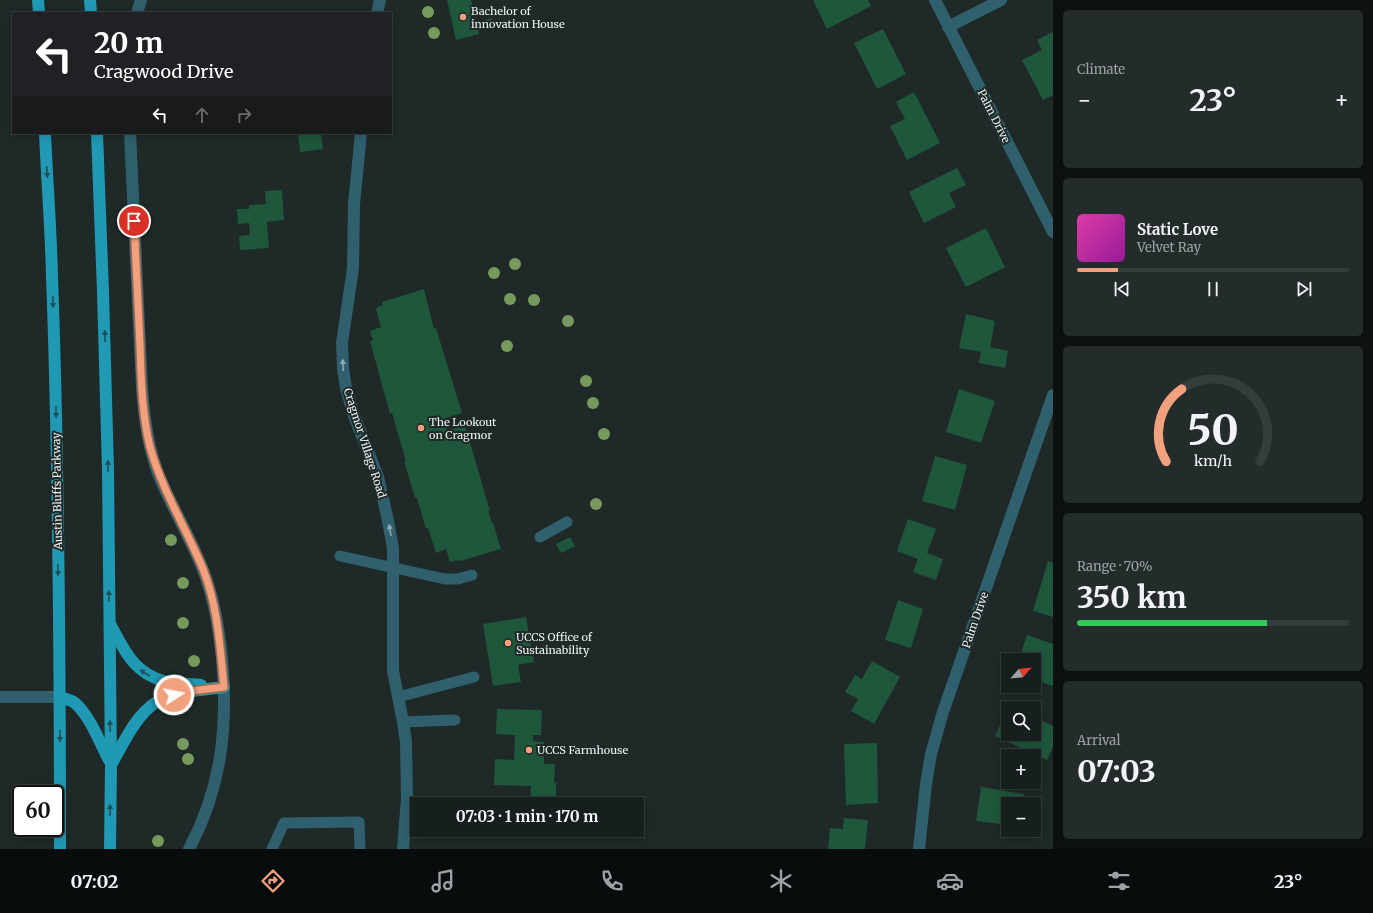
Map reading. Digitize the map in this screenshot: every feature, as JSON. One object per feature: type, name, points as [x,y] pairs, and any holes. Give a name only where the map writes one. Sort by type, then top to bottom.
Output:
[{"type":"main road","points":[[38,0],[39,12]]},
{"type":"main road","points":[[90,0],[91,12]]},
{"type":"main road","name":"Austin Bluffs Parkway","points":[[45,134],[52,276],[60,697],[60,849]]},
{"type":"main road","points":[[97,134],[104,292],[108,470],[111,765],[110,849]]},
{"type":"main road","points":[[109,621],[128,657],[148,676],[165,682],[224,687]]},
{"type":"main road","points":[[111,765],[141,716],[152,705],[166,697],[183,692],[224,687]]},
{"type":"main road","points":[[60,697],[74,703],[82,712],[98,738],[111,765]]},
{"type":"street","points":[[137,12],[141,0]]},
{"type":"street","points":[[377,12],[380,0]]},
{"type":"street","name":"Palm Drive","points":[[935,0],[1053,232]]},
{"type":"street","points":[[948,27],[1001,0]]},
{"type":"street","points":[[130,134],[144,418],[150,447],[159,476],[203,569],[209,589],[219,635],[224,687],[224,726],[220,760],[213,792],[197,835],[189,849]]},
{"type":"street","name":"Cragmor Village Road","points":[[361,134],[354,204],[353,268],[342,343],[343,369],[346,388],[353,413],[378,477],[393,548],[394,671],[406,742],[407,799],[403,849]]},
{"type":"street","name":"Palm Drive","points":[[919,849],[930,754],[943,712],[1053,395]]},
{"type":"street","points":[[0,697],[60,697]]},
{"type":"lane","points":[[540,537],[567,522]]},
{"type":"lane","points":[[340,556],[445,579],[458,579],[472,575]]},
{"type":"lane","points":[[398,697],[474,678]]},
{"type":"lane","points":[[403,722],[455,720]]},
{"type":"lane","points":[[272,849],[284,823],[352,822],[359,822],[360,849]]},
{"type":"building","name":"Bachelor of innovation House","points":[[447,0],[471,0],[479,34],[456,40]]},
{"type":"building","points":[[813,0],[868,0],[871,6],[827,29]]},
{"type":"building","points":[[492,18],[494,26],[483,29],[481,21]]},
{"type":"building","points":[[883,29],[906,74],[877,89],[854,43]]},
{"type":"building","points":[[1053,32],[1053,95],[1043,100],[1022,60],[1042,50],[1037,40]]},
{"type":"building","points":[[914,92],[940,143],[907,160],[890,126],[905,119],[896,102]]},
{"type":"building","points":[[298,134],[321,134],[323,149],[300,152]]},
{"type":"building","points":[[957,168],[966,185],[949,193],[956,207],[924,223],[909,192]]},
{"type":"building","points":[[282,190],[284,220],[267,222],[269,248],[240,250],[239,236],[250,235],[249,223],[238,224],[237,209],[249,209],[249,205],[266,204],[265,191]]},
{"type":"building","points":[[986,228],[1005,267],[966,287],[946,248]]},
{"type":"building","name":"The Lookout on Cragmor","points":[[424,289],[434,329],[436,328],[462,413],[443,419],[447,431],[465,425],[490,511],[488,511],[501,549],[460,561],[450,562],[446,549],[436,553],[428,528],[426,529],[417,498],[415,498],[404,461],[406,461],[392,413],[390,414],[370,341],[373,340],[370,331],[381,327],[376,309],[377,307],[383,305],[382,302]]},
{"type":"building","points":[[966,314],[995,321],[990,347],[1008,351],[1005,368],[979,363],[981,352],[959,348]]},
{"type":"building","points":[[959,389],[995,401],[981,443],[946,432]]},
{"type":"building","points":[[935,456],[967,465],[955,510],[922,501]]},
{"type":"building","points":[[908,519],[936,529],[927,553],[943,559],[936,580],[913,572],[918,559],[897,551]]},
{"type":"building","points":[[570,537],[575,546],[561,553],[556,544]]},
{"type":"building","points":[[1048,561],[1053,563],[1053,617],[1033,611]]},
{"type":"building","points":[[898,600],[923,609],[911,648],[885,640]]},
{"type":"building","name":"UCCS Office of Sustainability","points":[[526,617],[534,662],[518,665],[521,682],[493,686],[483,624]]},
{"type":"building","points":[[1027,635],[1053,644],[1053,686],[1041,682],[1041,653],[1021,653]]},
{"type":"building","points":[[872,661],[900,677],[874,724],[851,711],[858,699],[845,692],[855,675],[862,679]]},
{"type":"building","name":"UCCS Farmhouse","points":[[497,709],[542,710],[541,735],[533,735],[533,741],[544,742],[544,764],[555,764],[554,783],[556,782],[556,797],[530,797],[531,786],[494,785],[495,759],[514,760],[515,735],[496,734]]},
{"type":"building","points":[[1041,720],[1053,726],[1053,747],[1047,760],[1041,757],[1041,749],[1023,749],[1006,741],[1041,741]]},
{"type":"building","points":[[1001,723],[1001,739],[995,736]]},
{"type":"building","points":[[877,743],[878,803],[846,805],[844,744]]},
{"type":"building","points":[[981,787],[1024,794],[1023,797],[1001,797],[1001,824],[976,821]]},
{"type":"building","points":[[844,818],[868,820],[865,849],[828,849],[830,828],[843,829]]},
{"type":"place","name":"Bachelor of innovation House","points":[[463,17]]},
{"type":"place","name":"The Lookout on Cragmor","points":[[421,428]]},
{"type":"place","name":"UCCS Office of Sustainability","points":[[508,643]]},
{"type":"place","name":"UCCS Farmhouse","points":[[529,750]]},
{"type":"route","points":[[134,221],[144,418],[150,447],[159,476],[203,569],[209,589],[219,635],[224,687],[183,692],[174,695]]}]
